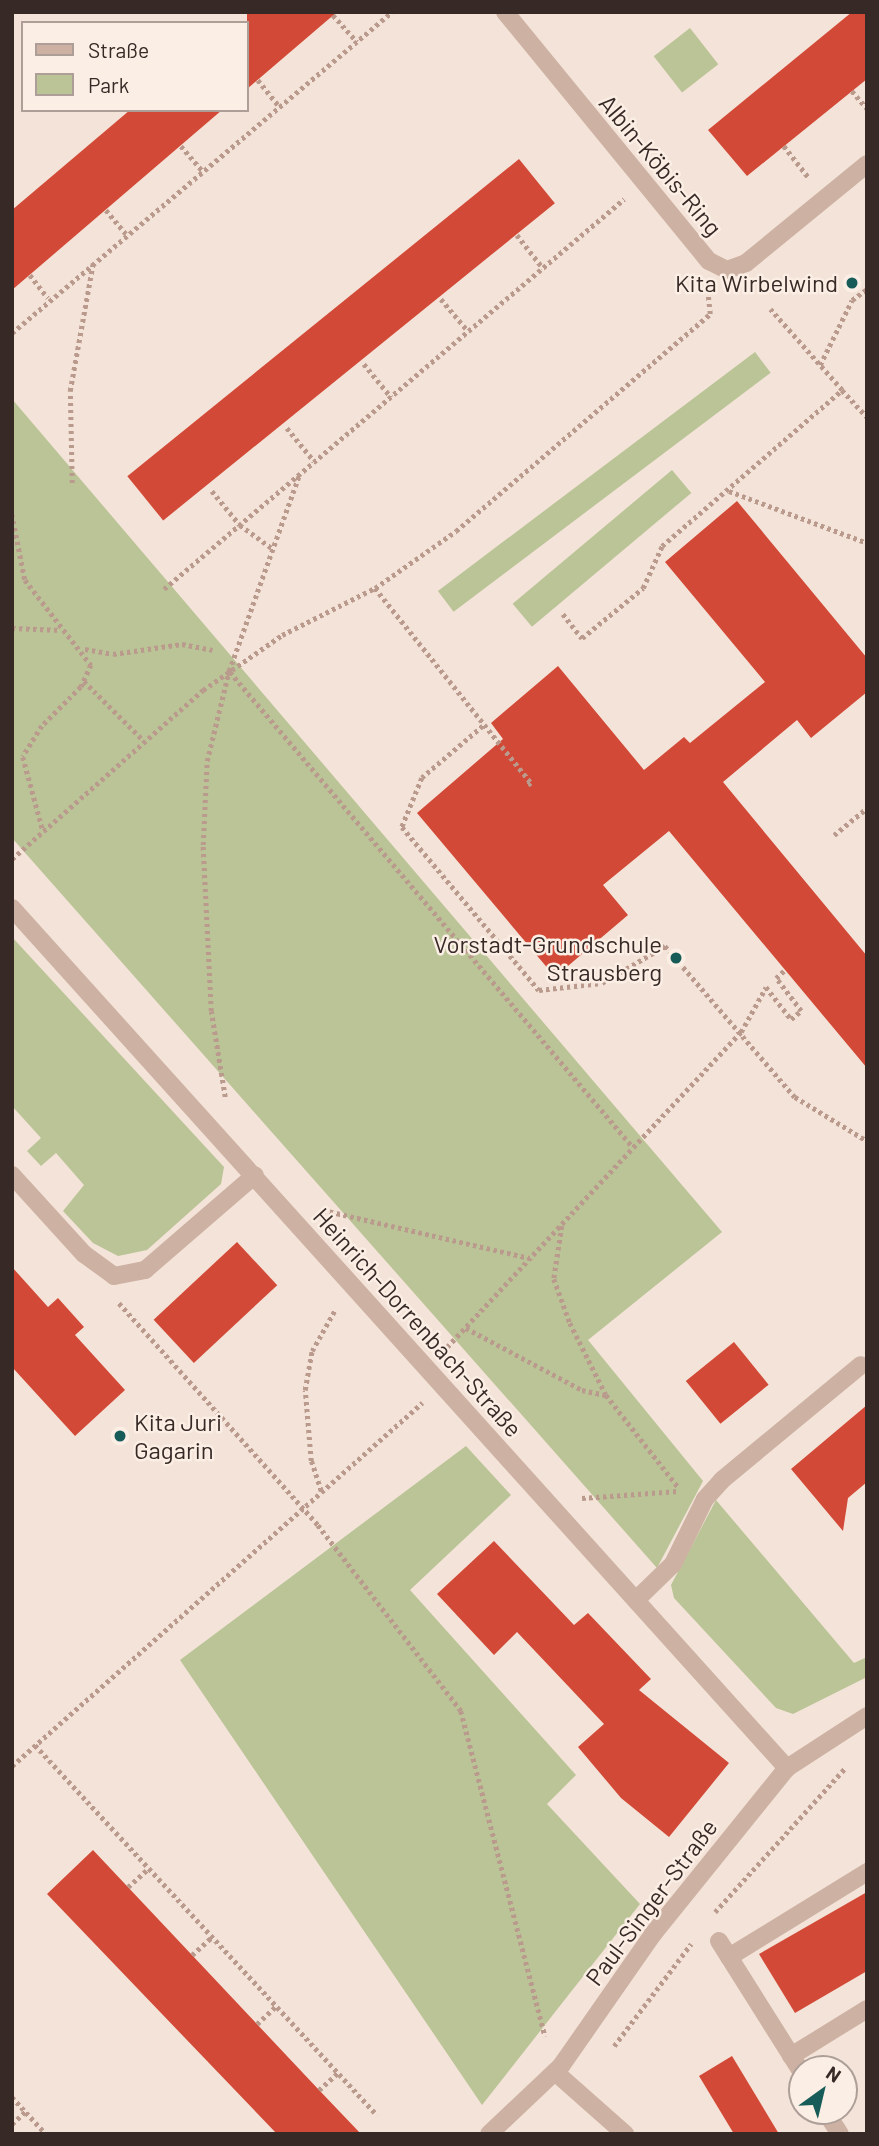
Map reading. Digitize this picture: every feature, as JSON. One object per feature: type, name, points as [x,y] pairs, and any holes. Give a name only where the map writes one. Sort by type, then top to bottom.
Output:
[{"type":"street","name":"Albin-Köbis-Ring","points":[[505,12],[709,261],[727,270],[746,263],[867,164]]},
{"type":"street","name":"Heinrich-Dorrenbach-Straße","points":[[12,908],[255,1175],[423,1368],[787,1768]]},
{"type":"street","points":[[12,1175],[84,1254],[114,1276],[145,1270],[255,1175]]},
{"type":"street","points":[[636,1600],[673,1564],[702,1505],[722,1480],[861,1365]]},
{"type":"street","name":"Paul-Singer-Straße","points":[[489,2134],[555,2072],[653,1934],[787,1768],[867,1717]]},
{"type":"street","points":[[729,1957],[867,1872]]},
{"type":"street","points":[[719,1941],[790,2055]]},
{"type":"street","points":[[793,2055],[867,2009]]},
{"type":"street","points":[[555,2072],[625,2134]]},
{"type":"path","points":[[12,333],[48,298],[392,12]]},
{"type":"path","points":[[333,15],[356,42]]},
{"type":"path","points":[[257,80],[279,106]]},
{"type":"path","points":[[852,91],[867,108]]},
{"type":"path","points":[[181,146],[202,170]]},
{"type":"path","points":[[784,146],[808,178]]},
{"type":"path","points":[[164,589],[643,183]]},
{"type":"path","points":[[106,210],[126,234]]},
{"type":"path","points":[[517,235],[543,268]]},
{"type":"path","points":[[12,859],[144,741],[229,671],[282,635],[375,588],[456,531],[710,314],[711,300],[693,276],[709,261]]},
{"type":"path","points":[[72,484],[70,391],[94,262]]},
{"type":"path","points":[[30,275],[48,298]]},
{"type":"path","points":[[820,365],[852,300],[867,289]]},
{"type":"path","points":[[441,299],[468,331]]},
{"type":"path","points":[[770,309],[867,417]]},
{"type":"path","points":[[364,364],[391,397]]},
{"type":"path","points":[[564,614],[582,638],[643,588],[662,546],[729,491],[842,390]]},
{"type":"path","points":[[287,428],[314,461]]},
{"type":"path","points":[[227,1101],[220,1088],[211,1012],[203,845],[207,761],[229,671],[299,475]]},
{"type":"path","points":[[212,491],[240,525],[273,549]]},
{"type":"path","points":[[729,491],[867,543]]},
{"type":"path","points":[[12,514],[24,580],[61,631],[84,649],[113,654],[182,644],[212,650]]},
{"type":"path","points":[[375,588],[531,783],[526,787]]},
{"type":"path","points":[[12,628],[61,631]]},
{"type":"path","points":[[43,831],[23,757],[84,681],[91,665],[84,649]]},
{"type":"path","points":[[229,671],[632,1146]]},
{"type":"path","points":[[84,681],[144,741]]},
{"type":"path","points":[[484,726],[422,778],[405,811],[402,827],[421,854],[539,990],[602,983],[665,946],[795,1097],[867,1141]]},
{"type":"path","points":[[834,835],[867,808]]},
{"type":"path","points":[[423,1368],[466,1328],[632,1146],[741,1032],[766,986],[785,970]]},
{"type":"path","points":[[766,986],[791,1019],[801,1011],[776,978]]},
{"type":"path","points":[[309,1207],[530,1258]]},
{"type":"path","points":[[562,1224],[554,1279],[606,1395],[645,1452],[682,1491],[702,1505]]},
{"type":"path","points":[[114,1276],[121,1311],[302,1509],[461,1711],[555,2072]]},
{"type":"path","points":[[321,1491],[306,1428],[307,1377],[326,1320],[356,1291]]},
{"type":"path","points":[[466,1328],[582,1390],[606,1395]]},
{"type":"path","points":[[12,1766],[441,1387]]},
{"type":"path","points":[[575,1499],[682,1491]]},
{"type":"path","points":[[35,1745],[377,2115]]},
{"type":"path","points":[[707,1922],[854,1758]]},
{"type":"path","points":[[128,1887],[149,1868]]},
{"type":"path","points":[[610,2051],[699,1933]]},
{"type":"path","points":[[192,1955],[212,1937]]},
{"type":"path","points":[[257,2024],[276,2006]]},
{"type":"path","points":[[319,2090],[338,2073]]},
{"type":"path","points":[[12,2096],[46,2134]]},
{"type":"path","points":[[12,2124],[26,2111]]},
{"type":"green space","points":[[690,28],[718,64],[682,93],[654,56]]},
{"type":"green space","points":[[755,352],[771,373],[454,612],[438,591]]},
{"type":"green space","points":[[12,399],[722,1232],[588,1340],[703,1481],[657,1568],[12,838]]},
{"type":"green space","points":[[672,470],[691,493],[532,627],[513,604]]},
{"type":"green space","points":[[12,937],[224,1167],[221,1184],[147,1250],[118,1256],[93,1243],[63,1211],[84,1185],[56,1153],[41,1166],[27,1151],[41,1138],[12,1106]]},
{"type":"green space","points":[[466,1446],[511,1495],[410,1590],[576,1775],[547,1804],[640,1904],[482,2105],[180,1660]]},
{"type":"green space","points":[[716,1500],[854,1663],[867,1657],[867,1677],[793,1714],[776,1708],[674,1598],[671,1585]]},
{"type":"building","points":[[247,12],[337,12],[248,88]]},
{"type":"building","points":[[852,12],[867,12],[867,79],[747,176],[708,130]]},
{"type":"building","points":[[128,112],[220,112],[12,290],[12,210]]},
{"type":"building","points":[[519,159],[555,203],[163,520],[127,476]]},
{"type":"building","points":[[737,501],[867,658],[867,692],[811,738],[797,720],[723,782],[867,956],[867,1068],[669,831],[603,885],[628,915],[555,977],[417,813],[503,739],[491,723],[558,666],[644,770],[684,737],[690,743],[765,682],[665,562]]},
{"type":"building","points":[[237,1242],[277,1285],[194,1363],[154,1320]]},
{"type":"building","points":[[12,1267],[48,1307],[58,1298],[84,1327],[75,1335],[125,1390],[75,1436],[12,1367]]},
{"type":"building","points":[[734,1342],[769,1385],[720,1424],[686,1381]]},
{"type":"building","points":[[867,1405],[867,1482],[848,1498],[843,1531],[791,1469]]},
{"type":"building","points":[[494,1541],[574,1625],[588,1613],[651,1679],[639,1690],[729,1763],[669,1837],[621,1798],[578,1747],[604,1724],[517,1632],[494,1655],[437,1594]]},
{"type":"building","points":[[93,1850],[361,2134],[277,2134],[47,1894]]},
{"type":"building","points":[[867,1892],[867,1971],[795,2013],[759,1954]]},
{"type":"building","points":[[732,2056],[779,2134],[734,2134],[699,2076]]},
{"type":"place","name":"Kita Wirbelwind","points":[[852,283]]},
{"type":"place","name":"Vorstadt-Grundschule Strausberg","points":[[676,958]]},
{"type":"place","name":"Kita Juri Gagarin","points":[[120,1436]]}]
